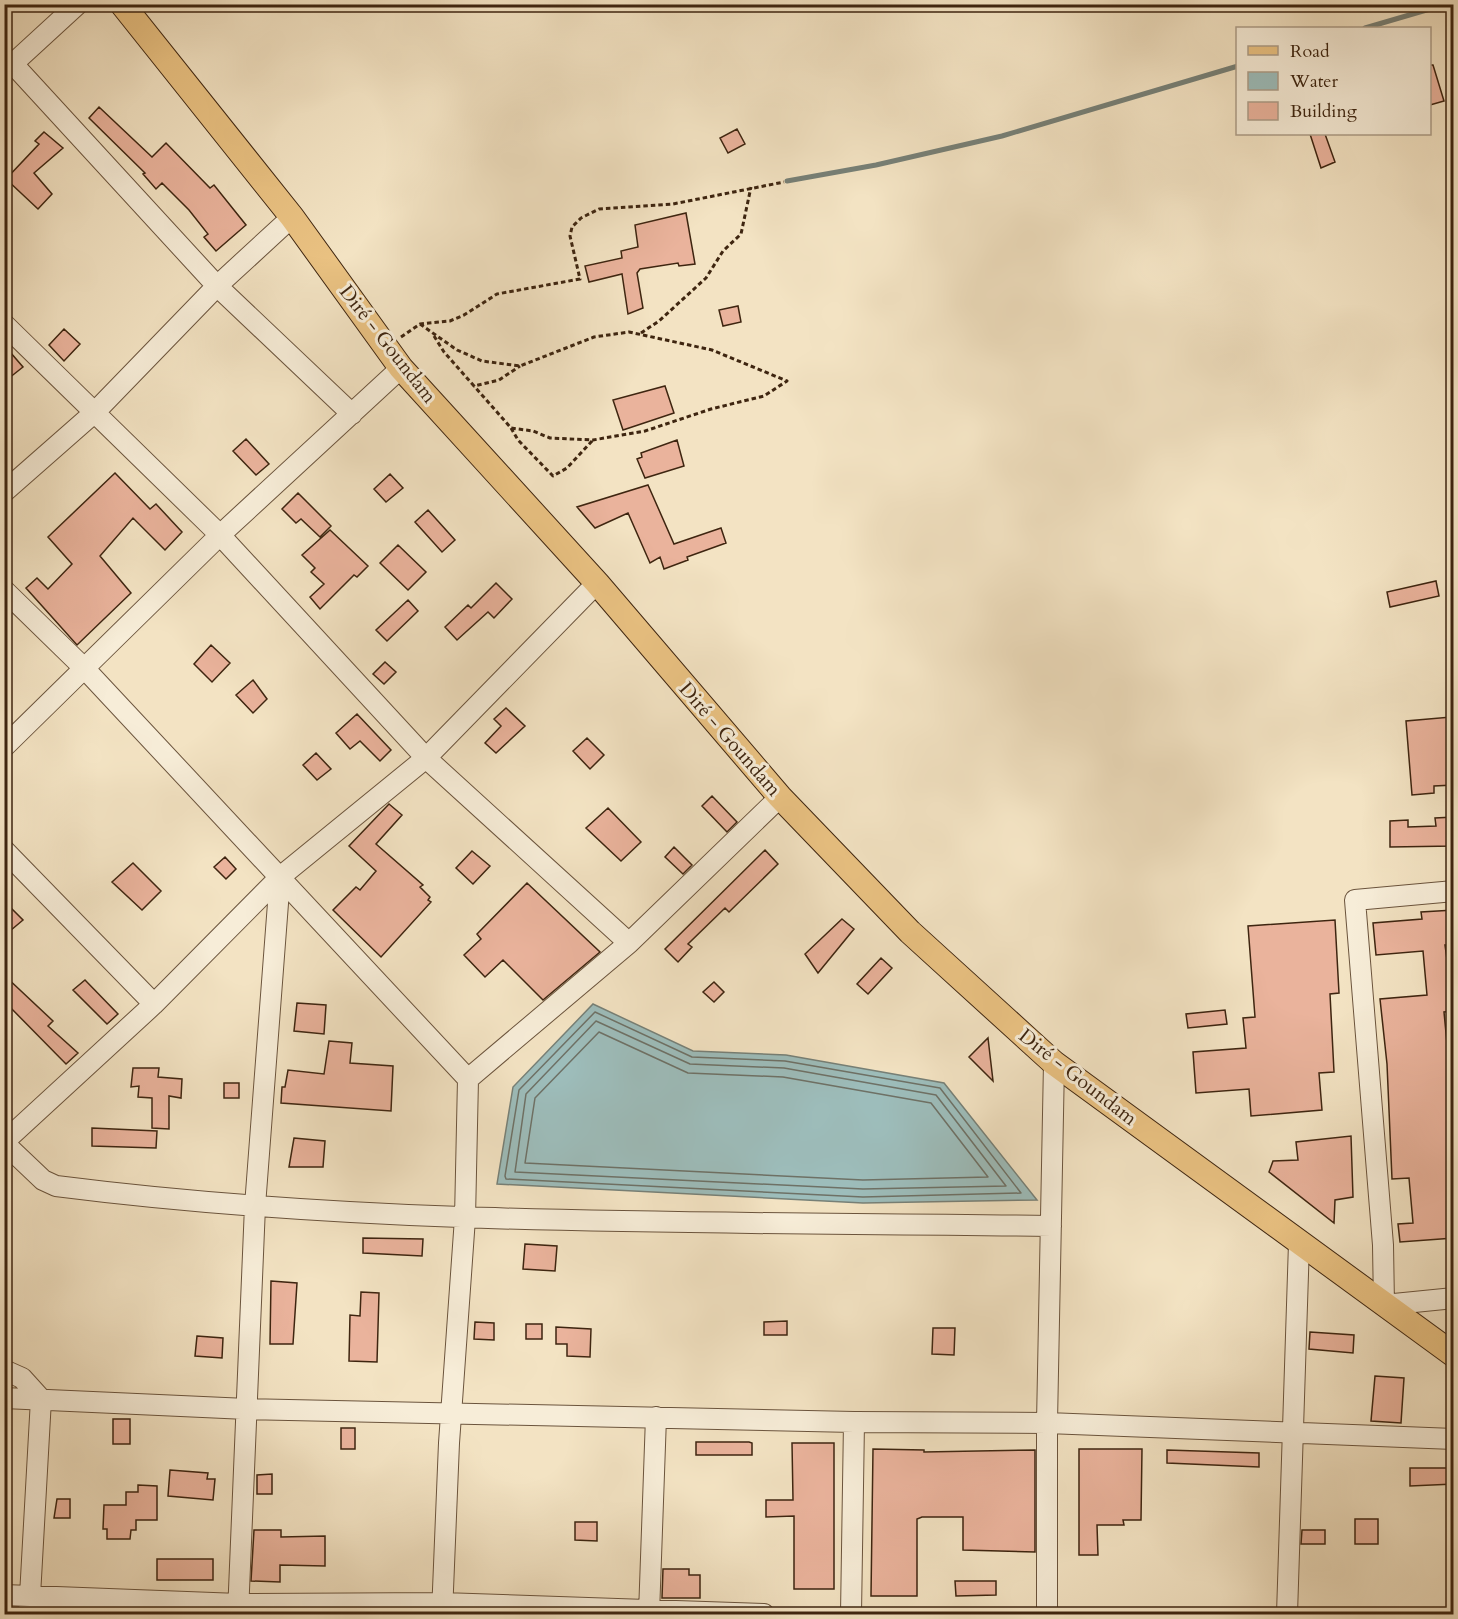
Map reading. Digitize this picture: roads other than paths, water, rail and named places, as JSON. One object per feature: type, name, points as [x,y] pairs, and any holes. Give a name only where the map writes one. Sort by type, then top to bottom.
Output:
[{"type":"main road","name":"Diré - Goundam","points":[[122,4],[292,217],[401,368],[597,583],[780,798],[910,932],[1054,1063],[1454,1355]]},
{"type":"street","points":[[78,4],[9,68],[217,286],[352,414]]},
{"type":"street","points":[[4,492],[95,412],[217,286],[292,217]]},
{"type":"street","points":[[4,324],[220,535],[426,758],[629,943]]},
{"type":"street","points":[[4,747],[220,535],[401,368]]},
{"type":"street","points":[[597,583],[426,758],[280,878],[154,1004],[4,1142],[43,1180],[56,1186],[255,1206],[465,1218],[1051,1226]]},
{"type":"street","points":[[4,590],[85,669],[468,1079],[465,1218],[451,1412],[442,1609]]},
{"type":"street","points":[[468,1079],[629,943],[780,798]]},
{"type":"street","points":[[4,850],[154,1004]]},
{"type":"street","points":[[238,1609],[255,1206],[280,878]]},
{"type":"street","points":[[1454,891],[1355,900],[1383,1245],[1384,1305],[1454,1298]]},
{"type":"street","points":[[1047,1614],[1047,1423],[1054,1063]]},
{"type":"street","points":[[1287,1614],[1299,1243]]},
{"type":"street","points":[[4,1370],[22,1378],[41,1399],[29,1605]]},
{"type":"street","points":[[4,1398],[247,1409],[854,1422],[1047,1423],[1293,1435],[1454,1439]]},
{"type":"street","points":[[649,1613],[656,1417]]},
{"type":"street","points":[[851,1614],[854,1422]]},
{"type":"street","points":[[4,1595],[29,1605],[764,1614]]},
{"type":"water","points":[[593,1004],[693,1051],[786,1055],[944,1083],[1037,1200],[863,1203],[497,1184],[513,1087]]},
{"type":"waterway","points":[[1368,27],[1447,4]]},
{"type":"waterway","points":[[787,181],[876,165],[1002,136],[1236,67]]}]
